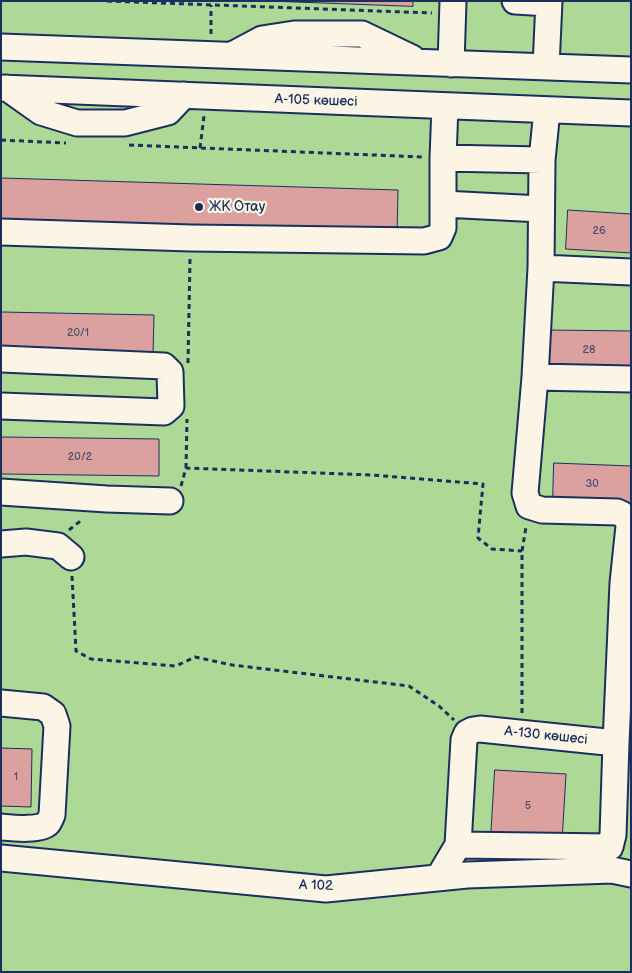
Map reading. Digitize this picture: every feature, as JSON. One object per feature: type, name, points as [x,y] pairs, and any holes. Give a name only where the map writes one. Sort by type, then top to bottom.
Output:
[{"type":"street","points":[[514,1],[549,2],[546,67]]},
{"type":"street","points":[[451,64],[452,8]]},
{"type":"street","points":[[1,47],[631,70]]},
{"type":"street","name":"А-105 көшесі","points":[[4,88],[631,114]]},
{"type":"street","points":[[1,232],[191,238],[424,241],[439,237],[444,228],[445,106]]},
{"type":"street","points":[[547,110],[542,160],[541,268],[535,377],[525,493],[529,506],[542,510],[617,512],[628,519],[624,707],[613,835],[621,848]]},
{"type":"street","points":[[444,158],[542,160]]},
{"type":"street","points":[[443,204],[541,209]]},
{"type":"street","points":[[541,268],[631,272]]},
{"type":"street","points":[[1,359],[164,366],[170,372],[171,406],[164,412],[1,406]]},
{"type":"street","points":[[535,377],[631,379]]},
{"type":"street","points":[[1,492],[170,501]]},
{"type":"street","points":[[1,544],[26,542],[60,551]]},
{"type":"street","points":[[1,704],[43,707],[53,714],[57,726],[52,816],[49,822],[43,827],[37,828],[1,827]]},
{"type":"street","name":"А-130 көшесі","points":[[467,733],[480,729],[522,734],[621,738]]},
{"type":"street","points":[[439,877],[458,845],[464,740],[467,733]]},
{"type":"street","points":[[458,845],[621,848]]},
{"type":"street","name":"А 102","points":[[1,858],[326,889],[467,874],[612,870],[631,874]]},
{"type":"path","points":[[107,1],[211,5],[452,8]]},
{"type":"path","points":[[211,5],[221,55]]},
{"type":"path","points":[[195,96],[200,148]]},
{"type":"path","points":[[1,140],[71,143]]},
{"type":"path","points":[[121,145],[444,158]]},
{"type":"path","points":[[188,368],[191,238]]},
{"type":"path","points":[[170,501],[180,488],[186,468],[187,418]]},
{"type":"path","points":[[186,468],[372,475],[483,484],[478,538],[492,549],[522,551]]},
{"type":"path","points":[[107,499],[60,551],[76,652],[91,659],[176,666],[195,657],[242,666],[409,686],[439,706],[467,733]]},
{"type":"path","points":[[522,734],[522,551],[529,506]]},
{"type":"green space","points":[[1,1],[631,1],[631,972],[1,972]]},
{"type":"building","points":[[269,1],[413,1],[413,6]]},
{"type":"building","name":"ЖК Отау","points":[[1,178],[398,190],[397,235],[1,224]]},
{"type":"building","points":[[568,210],[631,214],[631,253],[566,249]]},
{"type":"building","points":[[1,312],[154,315],[153,354],[1,351]]},
{"type":"building","points":[[547,330],[631,331],[631,370],[547,369]]},
{"type":"building","points":[[1,437],[159,439],[159,476],[1,474]]},
{"type":"building","points":[[554,463],[631,466],[631,505],[553,502]]},
{"type":"building","points":[[1,748],[32,749],[31,807],[1,806]]},
{"type":"building","points":[[495,770],[566,774],[562,842],[491,838]]},
{"type":"place","name":"ЖК Отау","points":[[199,207]]}]
